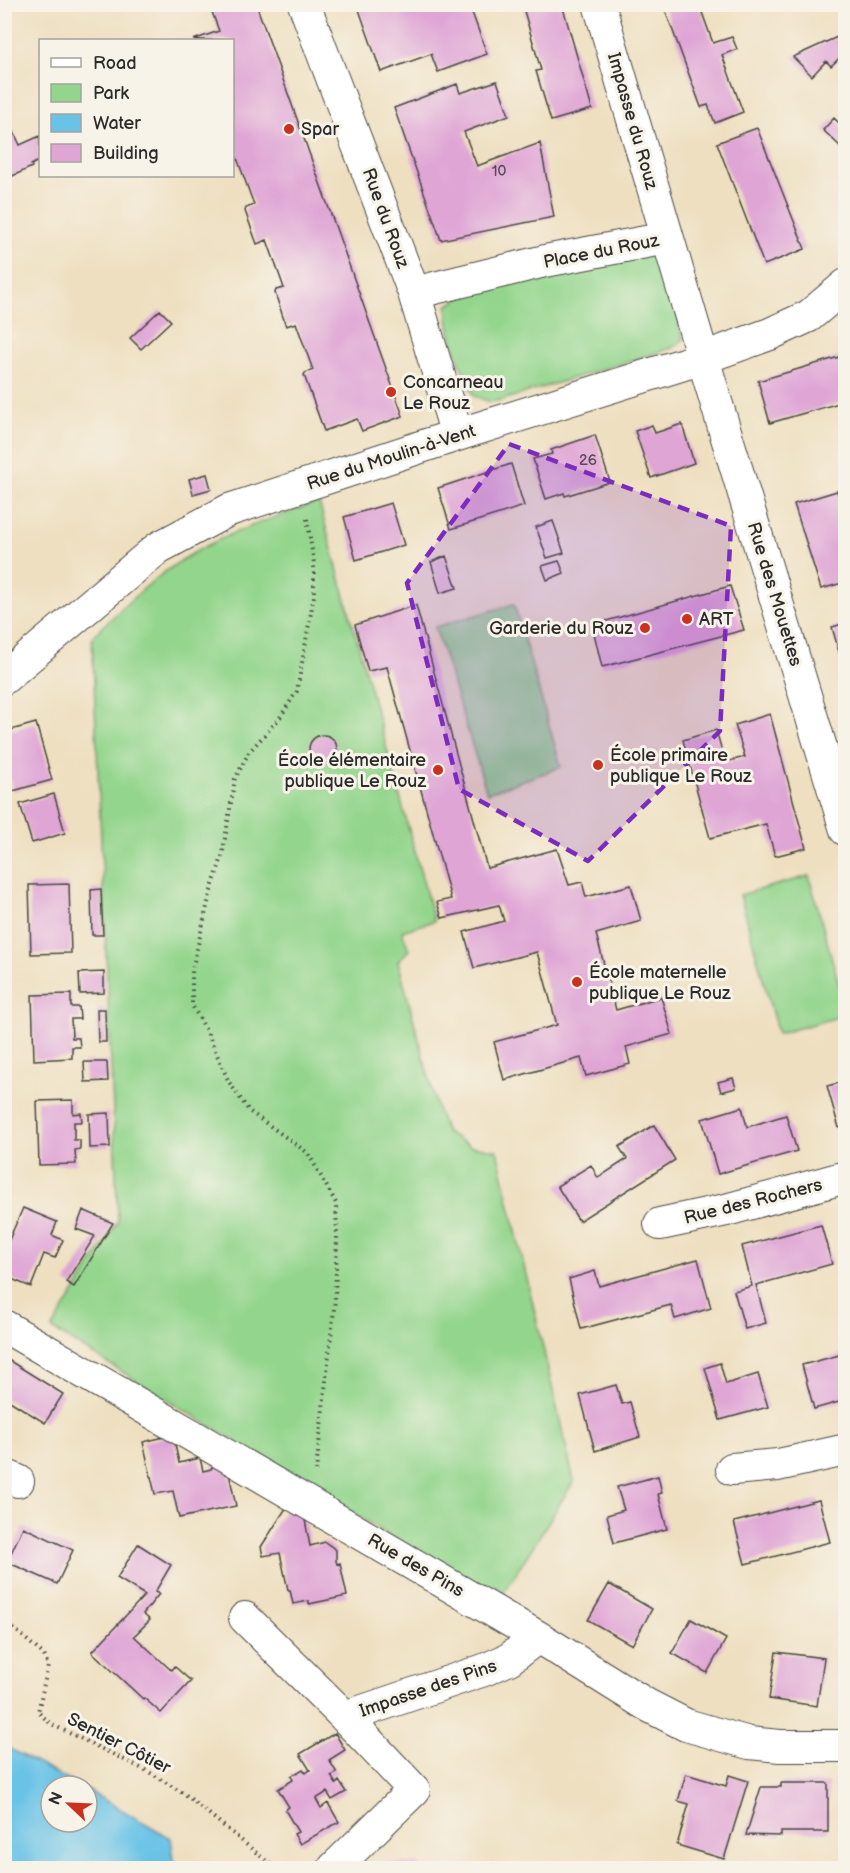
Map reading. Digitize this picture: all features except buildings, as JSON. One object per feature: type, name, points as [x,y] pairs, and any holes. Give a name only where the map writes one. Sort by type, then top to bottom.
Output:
[{"type":"street","name":"Rue du Rouz","points":[[304,4],[414,293],[457,435]]},
{"type":"street","name":"Impasse du Rouz","points":[[599,4],[667,238]]},
{"type":"street","name":"Place du Rouz","points":[[414,293],[545,261],[667,238],[703,358]]},
{"type":"street","name":"Rue du Moulin-à-Vent","points":[[4,678],[158,548],[230,510],[457,435],[703,358],[770,334],[809,316],[846,285]]},
{"type":"street","name":"Rue des Mouettes","points":[[703,358],[846,830]]},
{"type":"street","name":"Rue des Rochers","points":[[660,1224],[726,1210],[846,1178]]},
{"type":"street","name":"Rue des Pins","points":[[4,1326],[538,1637],[647,1705],[686,1725],[749,1743],[780,1746],[846,1746]]},
{"type":"street","points":[[732,1469],[778,1465],[846,1450]]},
{"type":"street","name":"Impasse des Pins","points":[[244,1618],[345,1717],[414,1790],[334,1869]]},
{"type":"street","name":"Impasse des Pins","points":[[345,1717],[484,1670],[509,1659],[538,1637]]},
{"type":"path","points":[[302,486],[314,563],[314,596],[297,691],[279,719],[249,752],[235,780],[222,856],[210,894],[192,970],[192,1005],[207,1032],[229,1082],[249,1111],[308,1153],[336,1203],[335,1300],[311,1504]]},
{"type":"path","name":"Sentier Côtier","points":[[4,1620],[44,1655],[48,1666],[39,1712],[51,1724],[149,1772],[186,1795],[275,1869]]},
{"type":"highlighted area","points":[[509,444],[731,526],[720,731],[588,861],[459,789],[407,583]]},
{"type":"green space","points":[[651,254],[665,263],[683,340],[672,348],[502,400],[490,402],[474,396],[453,341],[447,306],[469,292]]},
{"type":"green space","points":[[319,502],[434,921],[402,931],[409,950],[398,961],[437,1108],[446,1132],[470,1146],[497,1150],[574,1481],[498,1602],[52,1329],[118,1221],[92,637],[149,584],[202,548],[234,533]]},
{"type":"green space","points":[[514,604],[561,767],[487,793],[435,627]]},
{"type":"green space","points":[[809,876],[845,1006],[845,1015],[778,1034],[740,895]]},
{"type":"water","points":[[5,1744],[8,1748],[57,1774],[39,1774],[39,1834],[99,1834],[99,1797],[171,1838],[175,1868],[5,1868]]},
{"type":"place","name":"Spar","points":[[289,129]]},
{"type":"place","name":"Concarneau Le Rouz","points":[[391,392]]},
{"type":"place","name":"ART","points":[[687,619]]},
{"type":"place","name":"Garderie du Rouz","points":[[645,628]]},
{"type":"place","name":"École primaire publique Le Rouz","points":[[598,765]]},
{"type":"place","name":"École élémentaire publique Le Rouz","points":[[438,770]]},
{"type":"place","name":"École maternelle publique Le Rouz","points":[[577,982]]}]
